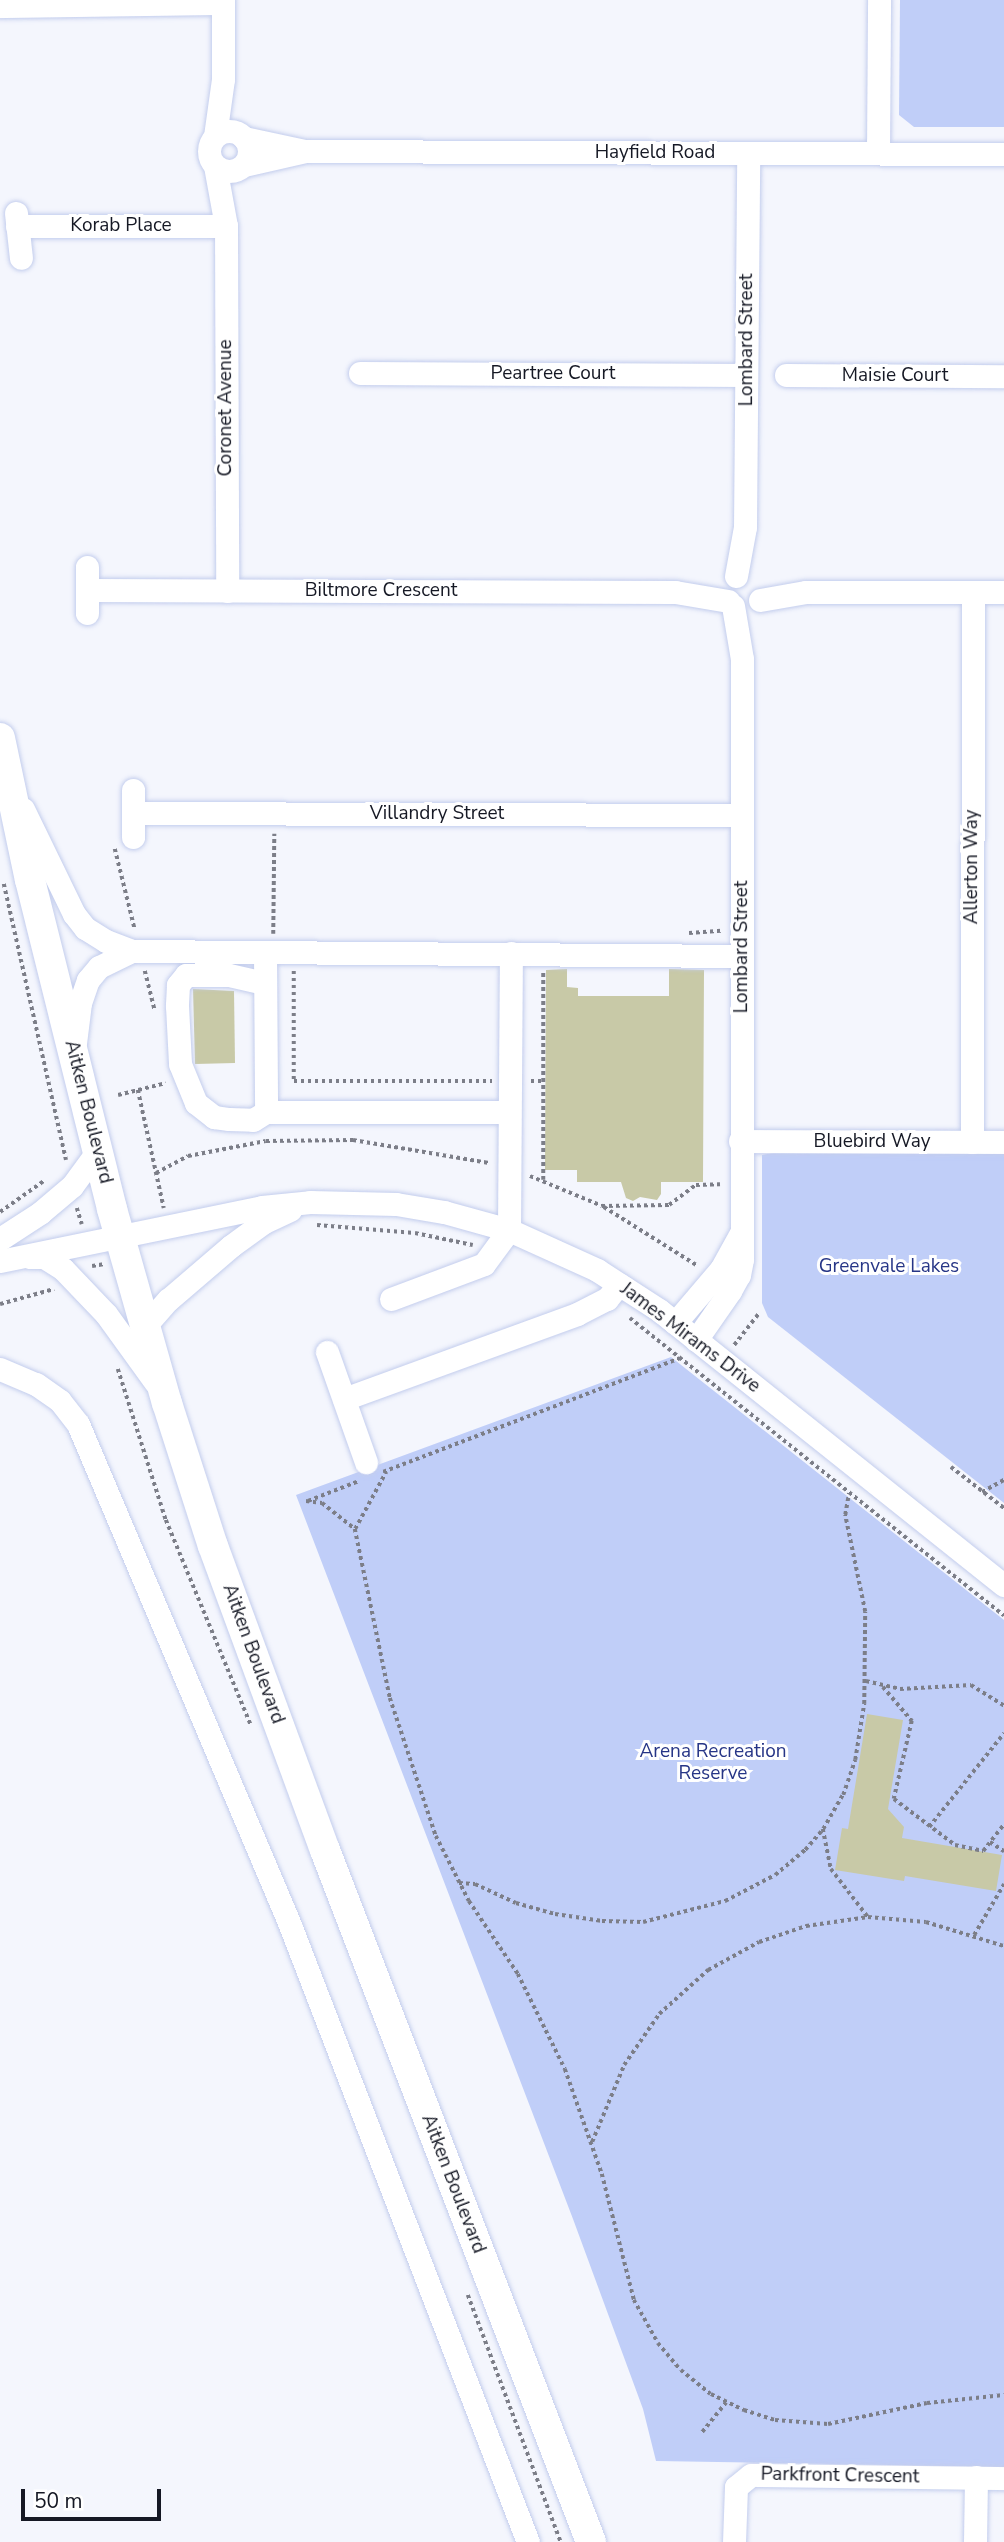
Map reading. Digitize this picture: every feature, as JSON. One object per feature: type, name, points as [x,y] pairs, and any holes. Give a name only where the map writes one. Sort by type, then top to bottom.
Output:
[{"type":"main road","name":"Aitken Boulevard","points":[[0,738],[96,1152],[167,1403],[213,1546],[311,1812],[591,2542]]},
{"type":"street","points":[[878,153],[879,0]]},
{"type":"street","points":[[0,6],[223,2],[223,79],[215,136],[209,155],[215,166],[228,171],[242,166],[249,149],[223,79]]},
{"type":"street","points":[[215,136],[227,131],[242,136]]},
{"type":"street","name":"Hayfield Road","points":[[242,136],[305,151],[1004,154]]},
{"type":"street","name":"Hayfield Road","points":[[242,166],[305,151]]},
{"type":"street","name":"Lombard Street","points":[[696,1340],[738,1275],[742,1259],[742,659],[748,153]]},
{"type":"street","name":"Coronet Avenue","points":[[215,166],[226,226],[227,591]]},
{"type":"street","name":"Coronet Avenue","points":[[226,226],[242,166]]},
{"type":"street","name":"Korab Place","points":[[21,258],[16,220],[226,226]]},
{"type":"street","name":"Peartree Court","points":[[360,373],[746,375]]},
{"type":"street","name":"Maisie Court","points":[[786,375],[1004,376]]},
{"type":"street","name":"Biltmore Crescent","points":[[88,613],[87,578],[227,591],[1004,592]]},
{"type":"street","name":"Allerton Way","points":[[972,1142],[973,592]]},
{"type":"street","points":[[9,781],[74,914],[85,928],[106,941],[132,951],[742,956]]},
{"type":"street","points":[[133,790],[133,837]]},
{"type":"street","name":"Villandry Street","points":[[133,813],[742,815]]},
{"type":"street","points":[[74,1054],[80,1003],[88,980],[99,967],[132,951]]},
{"type":"street","points":[[265,952],[265,1112]]},
{"type":"street","points":[[391,1299],[484,1264],[509,1230],[511,953]]},
{"type":"street","points":[[264,983],[228,975],[186,975],[179,980],[177,1076],[229,1119],[253,1121],[265,1112],[509,1112]]},
{"type":"street","name":"Bluebird Way","points":[[740,1142],[1004,1142]]},
{"type":"street","points":[[0,1239],[40,1213],[72,1186],[96,1152]]},
{"type":"street","name":"James Mirams Drive","points":[[9,1259],[122,1247],[167,1225],[262,1207],[308,1213],[396,1205],[444,1212],[509,1230],[553,1248],[613,1292],[675,1322],[1004,1585]]},
{"type":"street","points":[[145,1326],[168,1300],[253,1230],[281,1213],[308,1213]]},
{"type":"street","points":[[675,1322],[713,1278],[740,1235]]},
{"type":"street","points":[[9,1259],[44,1257],[63,1269],[106,1314],[148,1369],[167,1403]]},
{"type":"street","points":[[344,1399],[577,1314],[613,1292]]},
{"type":"street","points":[[327,1352],[372,1472]]},
{"type":"street","points":[[0,1368],[36,1384],[60,1401],[78,1424],[290,1925],[528,2542]]},
{"type":"street","name":"Parkfront Crescent","points":[[734,2542],[736,2487],[751,2475],[1004,2478]]},
{"type":"street","points":[[975,2542],[976,2477]]},
{"type":"path","points":[[288,834],[274,833],[273,935],[293,935],[295,1081],[543,1081]]},
{"type":"path","points":[[2,875],[67,1164]]},
{"type":"path","points":[[680,933],[721,933],[721,919]]},
{"type":"path","points":[[543,953],[543,1180]]},
{"type":"path","points":[[118,1096],[177,1076]]},
{"type":"path","points":[[138,1090],[167,1225]]},
{"type":"path","points":[[156,1173],[188,1156],[266,1141],[352,1140],[460,1156],[509,1168],[602,1206],[668,1246],[713,1278]]},
{"type":"path","points":[[0,1212],[56,1172]]},
{"type":"path","points":[[602,1206],[670,1205],[696,1185],[720,1184]]},
{"type":"path","points":[[308,1213],[495,1249]]},
{"type":"path","points":[[92,1266],[122,1247]]},
{"type":"path","points":[[0,1304],[58,1288]]},
{"type":"path","points":[[613,1292],[681,1358],[1004,1615]]},
{"type":"path","points":[[355,1529],[322,1503],[306,1501],[372,1472],[681,1358]]},
{"type":"path","points":[[951,1467],[1004,1508]]},
{"type":"path","points":[[372,1472],[355,1529],[397,1723],[436,1836],[459,1883],[534,2004],[565,2069],[592,2143],[628,2283],[640,2315],[670,2359],[696,2383],[726,2402],[775,2420],[828,2424],[927,2403],[1004,2395]]},
{"type":"path","points":[[982,1492],[1004,1480]]},
{"type":"path","points":[[459,1883],[475,1884],[516,1903],[555,1914],[602,1921],[660,1919],[725,1901],[766,1881],[805,1850],[824,1829],[850,1777],[859,1740],[866,1681],[862,1589],[845,1515],[849,1493]]},
{"type":"path","points":[[866,1681],[883,1687],[971,1685],[1004,1706]]},
{"type":"path","points":[[883,1687],[912,1721],[894,1799],[955,1845],[983,1851],[1004,1824]]},
{"type":"path","points":[[929,1827],[1004,1733]]},
{"type":"path","points":[[824,1829],[831,1869],[868,1917]]},
{"type":"path","points":[[990,1842],[1004,1851]]},
{"type":"path","points":[[974,1935],[1004,1884]]},
{"type":"path","points":[[592,2143],[630,2054],[659,2014],[708,1970],[758,1942],[785,1931],[832,1920],[868,1917],[926,1922],[1004,1946]]},
{"type":"path","points":[[702,2432],[726,2402]]},
{"type":"green space","points":[[900,0],[1004,0],[1004,127],[914,127],[899,115]]},
{"type":"green space","name":"Greenvale Lakes","points":[[778,1152],[1004,1153],[1004,1503],[768,1317],[762,1303],[762,1155]]},
{"type":"green space","name":"Arena Recreation Reserve","points":[[671,1357],[1004,1620],[1004,2467],[656,2461],[643,2409],[573,2219],[296,1495]]},
{"type":"building","points":[[567,969],[567,987],[578,988],[578,996],[669,996],[669,969],[704,970],[703,1182],[661,1182],[661,1194],[657,1200],[640,1197],[633,1201],[626,1198],[621,1182],[577,1182],[577,1170],[545,1170],[546,970]]},
{"type":"building","points":[[193,989],[234,991],[235,1063],[195,1064]]},
{"type":"building","points":[[867,1714],[903,1720],[888,1809],[904,1827],[902,1838],[1002,1855],[996,1891],[905,1876],[904,1881],[835,1870],[842,1828],[848,1829]]}]
